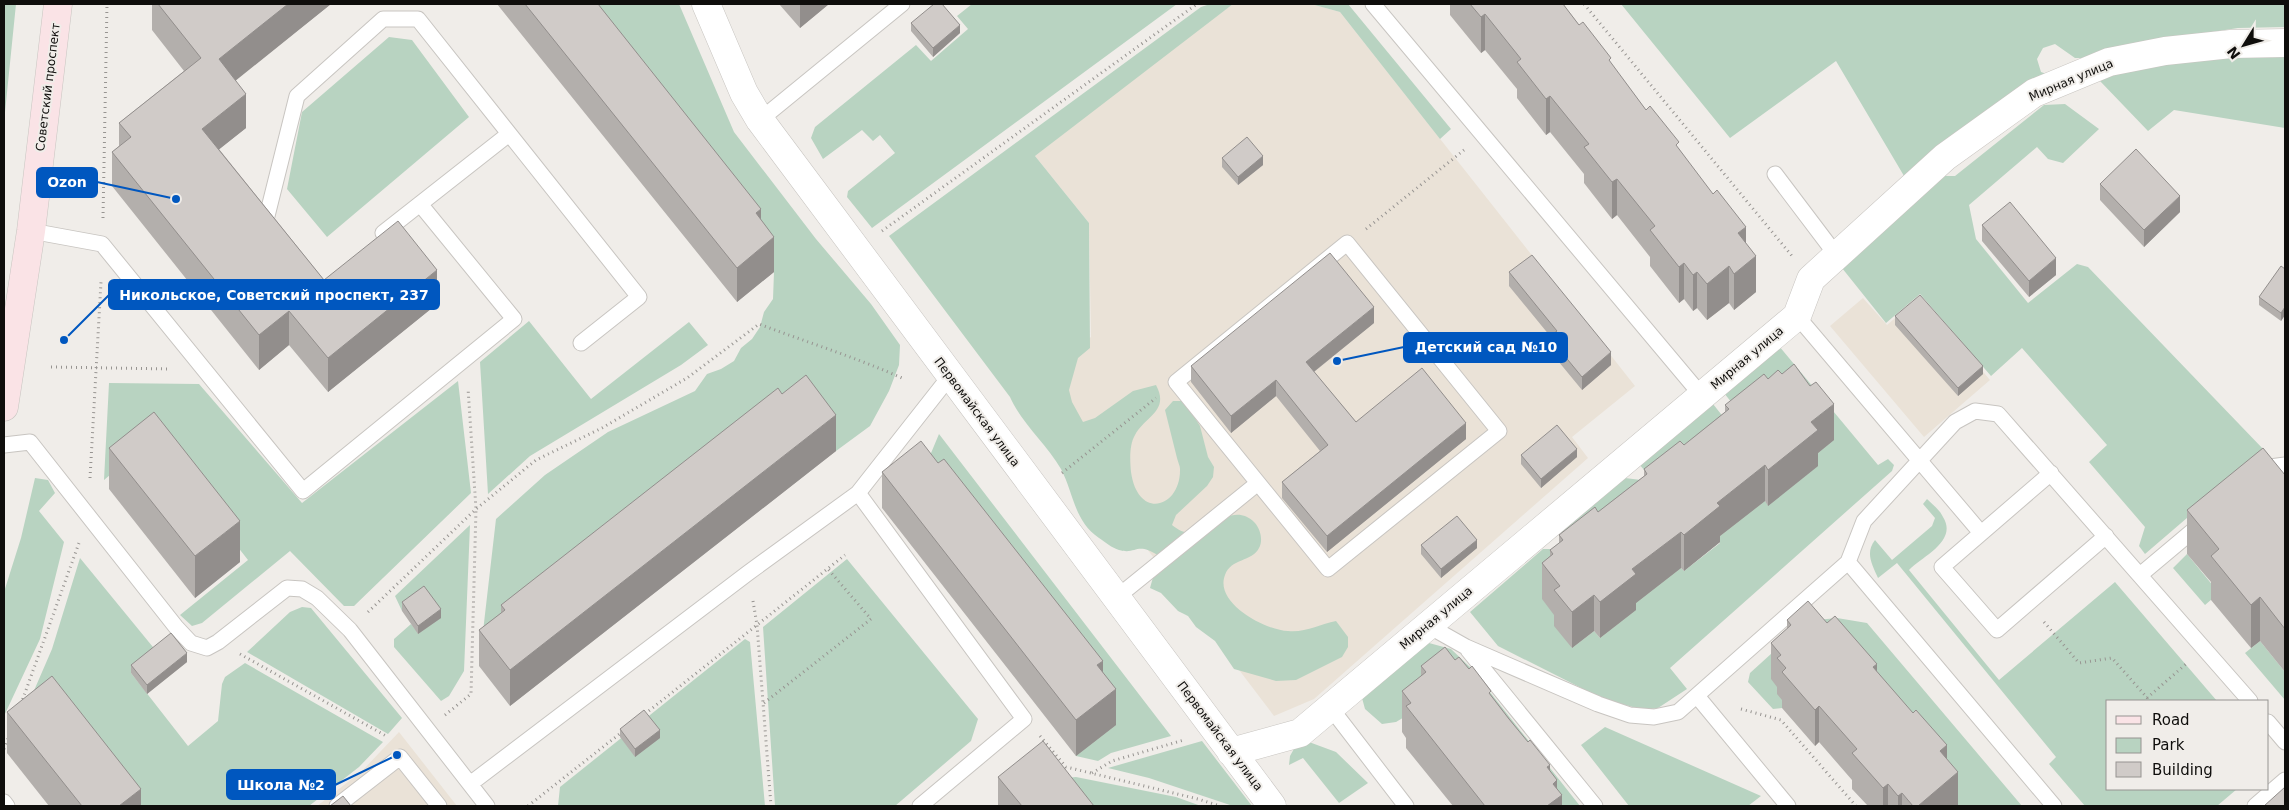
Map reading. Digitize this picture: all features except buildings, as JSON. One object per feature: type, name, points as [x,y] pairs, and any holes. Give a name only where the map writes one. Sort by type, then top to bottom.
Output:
[{"type":"main road","name":"Советский проспект","points":[[4,407],[31,231],[58,4]]},
{"type":"street","name":"Первомайская улица","points":[[706,4],[744,93],[760,120],[1272,806]]},
{"type":"street","name":"Мирная улица","points":[[1224,742],[1300,733],[1797,316],[1811,279],[1945,157],[2034,93],[2109,62],[2164,51],[2231,44],[2285,43]]},
{"type":"lane","points":[[760,120],[902,4]]},
{"type":"lane","points":[[1373,4],[1702,396]]},
{"type":"lane","points":[[276,238],[265,224],[297,96],[383,19],[418,19],[639,297],[581,343]]},
{"type":"lane","points":[[375,240],[509,134]]},
{"type":"lane","points":[[1775,174],[1837,256]]},
{"type":"lane","points":[[31,231],[102,244],[303,491],[514,319],[420,204]]},
{"type":"lane","points":[[1348,243],[1499,431],[1328,569],[1176,382],[1348,243]]},
{"type":"lane","points":[[1797,316],[1981,534]]},
{"type":"lane","points":[[470,784],[748,573],[858,493],[950,376]]},
{"type":"lane","points":[[1428,625],[1466,647],[1564,691],[1630,715],[1654,717],[1678,712],[1848,562],[1864,521],[1955,422],[1975,411],[1998,414],[2249,700]]},
{"type":"lane","points":[[4,445],[30,442],[176,627],[191,643],[207,648],[218,642],[287,588],[302,589],[317,598],[350,630],[487,806]]},
{"type":"lane","points":[[2248,485],[2270,467],[2285,465]]},
{"type":"lane","points":[[2051,473],[1942,567],[1997,630],[2106,536]]},
{"type":"lane","points":[[1116,598],[1258,483]]},
{"type":"lane","points":[[858,493],[1024,719],[920,806]]},
{"type":"lane","points":[[2140,576],[2211,516]]},
{"type":"lane","points":[[1848,562],[2054,806]]},
{"type":"lane","points":[[1466,647],[1595,806]]},
{"type":"lane","points":[[1697,696],[1782,804]]},
{"type":"lane","points":[[1330,707],[1406,806]]},
{"type":"lane","points":[[2269,723],[2285,742]]},
{"type":"lane","points":[[337,806],[400,757],[439,806]]},
{"type":"lane","points":[[2255,806],[2285,780]]},
{"type":"lane","points":[[4,802],[7,806]]},
{"type":"path","points":[[102,244],[107,4]]},
{"type":"path","points":[[878,234],[1197,4]]},
{"type":"path","points":[[1584,4],[1811,279]]},
{"type":"path","points":[[1348,243],[1483,134]]},
{"type":"path","points":[[350,630],[476,509],[536,460],[602,428],[687,378],[759,324],[814,345],[859,359],[902,378]]},
{"type":"path","points":[[427,729],[471,694],[476,509],[466,358]]},
{"type":"path","points":[[51,367],[205,370]]},
{"type":"path","points":[[1038,493],[1176,382]]},
{"type":"path","points":[[643,716],[845,555]]},
{"type":"path","points":[[763,704],[870,619],[828,569]]},
{"type":"path","points":[[748,573],[758,625],[771,806]]},
{"type":"path","points":[[2027,603],[2080,663],[2112,658],[2149,700],[2204,648]]},
{"type":"path","points":[[218,642],[393,739]]},
{"type":"path","points":[[1697,696],[1781,720],[1856,806]]},
{"type":"path","points":[[1024,719],[1066,767],[1220,806]]},
{"type":"path","points":[[528,806],[628,728]]},
{"type":"path","points":[[1091,773],[1112,761],[1224,742]]},
{"type":"shaded area","points":[[1233,4],[1311,4],[1340,12],[1635,386],[1572,437],[1588,458],[1314,699],[1274,716],[1024,387],[1091,337],[1089,223],[1035,156],[1170,50]]},
{"type":"shaded area","points":[[1920,297],[1990,380],[1924,437],[1830,326],[1863,298],[1887,325]]},
{"type":"shaded area","points":[[399,732],[457,806],[317,806],[362,771]]},
{"type":"green space","points":[[4,4],[16,4],[4,122]]},
{"type":"green space","points":[[571,4],[679,4],[734,132],[816,239],[871,304],[900,345],[899,365],[889,391],[870,426],[836,451],[806,412],[479,666],[496,519],[545,475],[608,432],[695,391],[707,374],[721,369],[734,361],[741,348],[752,339],[760,327],[764,312],[773,299],[774,272]]},
{"type":"green space","points":[[972,4],[1177,4],[872,228],[847,197],[848,191],[895,153],[880,135],[873,141],[862,130],[823,159],[811,138],[815,127],[916,45],[931,61],[968,29],[957,16]]},
{"type":"green space","points":[[1210,4],[1233,4],[1035,156],[1089,223],[1090,348],[1078,358],[1069,390],[1072,402],[1083,422],[1095,418],[1133,391],[1156,385],[1160,394],[1158,407],[1135,435],[1130,458],[1135,488],[1142,498],[1150,503],[1158,503],[1167,500],[1174,493],[1180,469],[1165,410],[1173,401],[1184,401],[1200,426],[1208,457],[1214,467],[1213,477],[1207,486],[1176,515],[1172,525],[1181,531],[1192,533],[1199,532],[1230,516],[1246,517],[1255,523],[1259,529],[1261,542],[1259,548],[1252,556],[1232,566],[1225,575],[1224,585],[1227,595],[1234,605],[1267,626],[1288,631],[1306,630],[1336,621],[1348,637],[1348,647],[1342,657],[1296,680],[1276,681],[1234,669],[1215,641],[1196,627],[1188,616],[1178,611],[1161,593],[1150,588],[1159,556],[1146,549],[1125,551],[1116,549],[1084,524],[1061,469],[1055,460],[1027,425],[1010,397],[889,236],[1201,7]]},
{"type":"green space","points":[[1311,4],[1348,4],[1451,129],[1440,139],[1340,12]]},
{"type":"green space","points":[[1621,4],[2285,4],[2285,27],[2238,28],[2122,46],[2088,58],[2075,58],[2055,44],[2043,48],[2037,59],[2041,72],[2052,76],[1907,181],[1836,61],[1730,138]]},
{"type":"green space","points":[[389,37],[412,40],[469,117],[327,237],[287,189],[302,112]]},
{"type":"green space","points":[[2285,54],[2285,128],[2174,110],[2148,131],[2100,81],[2099,77],[2172,58]]},
{"type":"green space","points":[[2065,104],[2099,129],[2063,163],[2048,159],[2037,147],[1969,205],[1976,239],[2028,303],[2077,264],[2088,267],[2265,451],[2145,554],[2139,546],[2145,527],[2089,462],[2107,445],[2022,348],[1991,376],[1920,294],[1886,323],[1842,268],[1940,176],[1955,176],[2044,105]]},
{"type":"green space","points":[[529,321],[591,399],[689,322],[708,345],[681,365],[530,456],[488,494],[480,362]]},
{"type":"green space","points":[[1779,346],[1878,465],[1888,459],[1894,465],[1892,471],[1670,668],[1687,689],[1658,708],[1644,710],[1603,699],[1498,646],[1470,612],[1543,549],[1557,549],[1560,622],[1572,648],[1594,631],[1600,638],[1635,610],[1632,606],[1677,564],[1684,571],[1720,543],[1717,539],[1762,497],[1768,505],[1748,423],[1724,393]]},
{"type":"green space","points":[[458,381],[471,493],[354,606],[344,606],[290,551],[202,623],[192,626],[180,615],[248,560],[153,439],[104,480],[109,383],[199,384],[302,503]]},
{"type":"green space","points":[[1713,404],[1736,433],[1662,491],[1639,464]]},
{"type":"green space","points":[[939,434],[1171,736],[1111,753],[1098,761],[1076,756],[921,477]]},
{"type":"green space","points":[[35,478],[48,480],[55,493],[39,511],[64,542],[40,639],[4,716],[4,592],[21,538]]},
{"type":"green space","points":[[1625,478],[1641,480],[1579,555],[1560,531]]},
{"type":"green space","points":[[1927,499],[1942,514],[1946,533],[1943,541],[1937,547],[1909,570],[1999,680],[2115,582],[2216,700],[2106,700],[2106,790],[2236,790],[2217,806],[2085,806],[2049,764],[2056,757],[1897,563],[1878,578],[1870,559],[1870,549],[1875,540],[1892,560],[1932,526],[1935,518],[1923,504]]},
{"type":"green space","points":[[470,525],[464,671],[449,696],[441,701],[394,647],[394,639],[411,624],[419,634],[424,594],[402,611],[395,596]]},
{"type":"green space","points":[[2187,554],[2219,593],[2205,605],[2173,568]]},
{"type":"green space","points":[[80,558],[157,652],[131,673],[188,746],[218,721],[222,684],[225,677],[245,663],[383,742],[359,767],[309,806],[122,806],[7,753],[52,649]]},
{"type":"green space","points":[[847,559],[978,719],[971,741],[895,806],[775,806],[763,627]]},
{"type":"green space","points":[[302,607],[311,608],[402,718],[388,734],[247,652],[290,612]]},
{"type":"green space","points":[[1837,618],[1867,623],[2022,806],[1956,806],[1781,691],[1786,705],[1782,708],[1773,709],[1748,682],[1750,673],[1807,621]]},
{"type":"green space","points":[[745,639],[750,642],[765,806],[558,806],[560,787]]},
{"type":"green space","points":[[2260,641],[2285,672],[2285,700],[2245,653]]},
{"type":"green space","points":[[1429,643],[1451,649],[1471,668],[1580,806],[1549,806],[1421,707],[1396,722],[1382,724],[1365,709],[1362,698],[1408,654]]},
{"type":"green space","points":[[1605,727],[1761,796],[1748,806],[1629,806],[1581,745]]},
{"type":"green space","points":[[1202,741],[1252,806],[1233,806],[1149,778],[1108,768]]},
{"type":"green space","points":[[1309,742],[1336,752],[1368,783],[1339,803],[1303,758],[1289,765],[1290,756],[1295,747]]},
{"type":"green space","points":[[1076,777],[1176,797],[1201,806],[1066,806],[1038,781]]},
{"type":"place","name":"Ozon","points":[[176,199]]},
{"type":"place","name":"Никольское, Советский проспект, 237","points":[[64,340]]},
{"type":"place","name":"Детский сад №10","points":[[1337,361]]},
{"type":"place","name":"Школа №2","points":[[397,755]]}]
